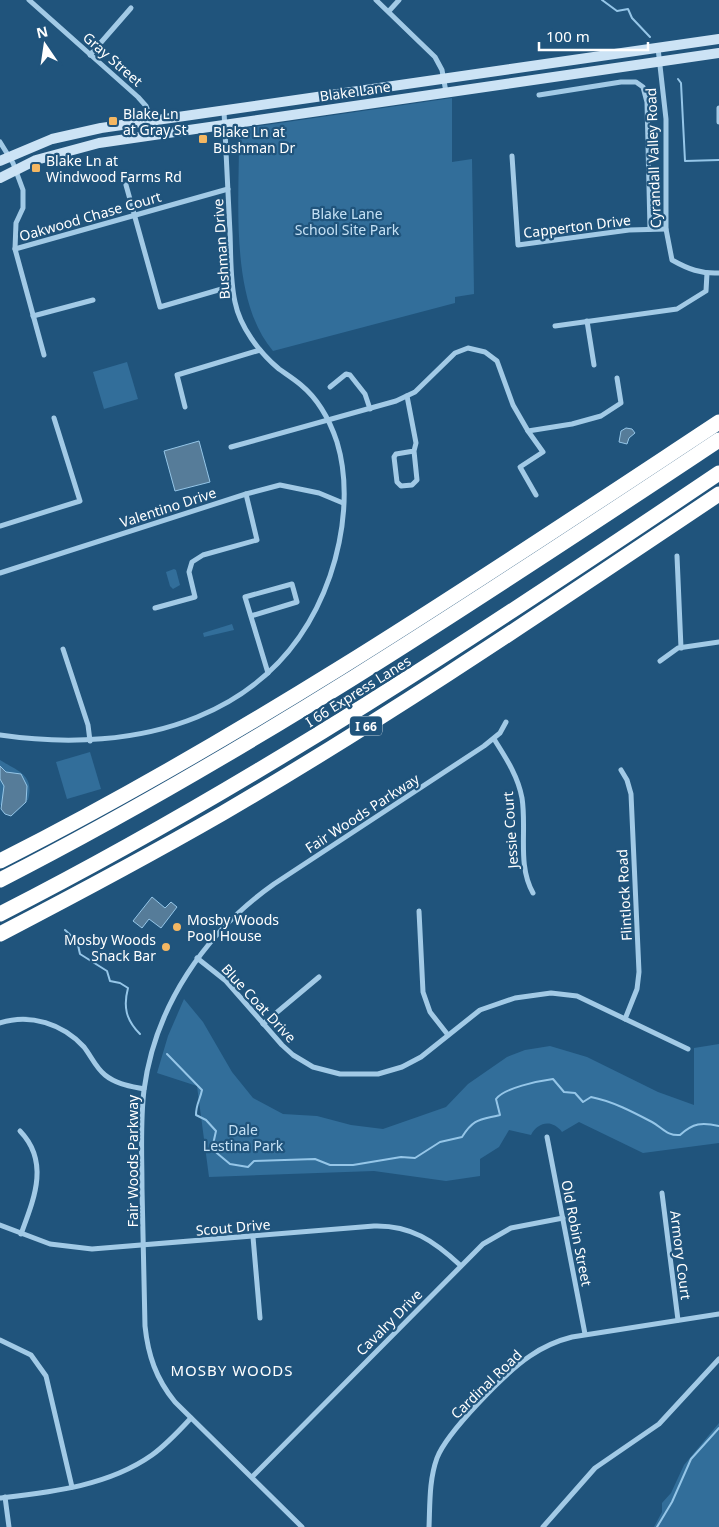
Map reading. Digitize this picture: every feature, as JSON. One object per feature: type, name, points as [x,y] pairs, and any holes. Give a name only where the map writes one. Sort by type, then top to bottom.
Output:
[{"type":"highway","points":[[0,861],[51,835],[235,732],[358,658],[719,422]]},
{"type":"highway","name":"I 66 Express Lanes","points":[[0,880],[179,782],[282,722],[452,616],[719,440]]},
{"type":"highway","name":"I 66 Express Lanes","points":[[0,914],[166,825],[283,757],[390,691],[719,473]]},
{"type":"highway","name":"I 66","points":[[0,934],[172,842],[330,748],[480,654],[719,494]]},
{"type":"main road","name":"Blake Lane","points":[[0,178],[9,163],[33,146],[72,134],[719,39]]},
{"type":"main road","name":"Blake Lane","points":[[9,163],[99,143],[719,53]]},
{"type":"street","name":"Gray Street","points":[[29,0],[142,101],[152,121]]},
{"type":"street","points":[[376,0],[435,57],[445,79],[446,92]]},
{"type":"street","points":[[389,12],[399,0]]},
{"type":"street","points":[[90,55],[131,8]]},
{"type":"street","name":"Cyrandall Valley Road","points":[[658,48],[666,119],[666,229],[672,260],[688,269],[707,274]]},
{"type":"street","points":[[539,95],[621,82],[636,82],[643,87],[646,102],[650,229]]},
{"type":"street","points":[[719,108],[719,122]]},
{"type":"street","name":"Bushman Drive","points":[[0,735],[67,742],[90,741],[144,734],[209,713],[245,693],[268,673],[293,644],[319,602],[338,547],[343,503],[340,455],[329,420],[302,385],[278,368],[260,350],[239,316],[232,286],[224,111]]},
{"type":"street","points":[[0,142],[24,190],[23,208],[16,224],[15,249],[44,355]]},
{"type":"street","name":"Capperton Drive","points":[[512,156],[518,245],[629,230],[666,229]]},
{"type":"street","points":[[126,185],[160,307],[232,286]]},
{"type":"street","name":"Oakwood Chase Court","points":[[15,249],[228,189]]},
{"type":"street","points":[[555,326],[677,309],[706,291],[707,274],[719,273]]},
{"type":"street","points":[[34,316],[93,300]]},
{"type":"street","points":[[587,321],[594,366]]},
{"type":"street","points":[[231,447],[408,396],[416,392],[455,353],[468,348],[485,352],[497,361],[513,405],[543,452],[520,467],[536,495]]},
{"type":"street","points":[[185,407],[177,375],[260,350]]},
{"type":"street","points":[[330,387],[346,374],[350,374],[365,394],[370,408]]},
{"type":"street","points":[[528,431],[572,424],[601,416],[621,403],[617,378]]},
{"type":"street","points":[[408,396],[416,443],[414,451],[417,480],[412,485],[400,486],[397,482],[394,457],[396,454],[414,451]]},
{"type":"street","points":[[0,526],[80,501],[54,418]]},
{"type":"street","name":"Valentino Drive","points":[[1,572],[246,494],[280,485],[319,493],[343,503]]},
{"type":"street","points":[[155,608],[195,597],[189,572],[192,562],[203,555],[257,540],[246,494]]},
{"type":"street","points":[[677,556],[680,648]]},
{"type":"street","points":[[0,565],[1,572]]},
{"type":"street","points":[[250,616],[298,602],[292,584],[245,597],[250,616],[268,673]]},
{"type":"street","points":[[660,662],[680,648],[719,642]]},
{"type":"street","points":[[63,649],[88,725],[90,741]]},
{"type":"street","name":"Fair Woods Parkway","points":[[302,1527],[165,1390],[150,1356],[145,1326],[141,1132],[144,1089],[151,1057],[162,1023],[179,986],[197,958],[225,925],[257,896],[494,739],[506,722]]},
{"type":"street","name":"Jessie Court","points":[[494,739],[509,763],[520,789],[523,812],[524,873],[533,893]]},
{"type":"street","name":"Flintlock Road","points":[[621,770],[627,780],[631,794],[639,972],[637,989],[625,1019]]},
{"type":"street","points":[[419,911],[422,992],[430,1012],[448,1035]]},
{"type":"street","name":"Blue Coat Drive","points":[[197,958],[226,981],[282,1045],[302,1061],[326,1071],[351,1076],[378,1074],[402,1067],[421,1057],[472,1016],[491,1006],[516,998],[551,993],[577,996],[688,1049]]},
{"type":"street","points":[[263,1024],[319,976]]},
{"type":"street","points":[[0,1024],[24,1019],[38,1020],[57,1027],[78,1042],[100,1070],[111,1080],[144,1089]]},
{"type":"street","points":[[20,1131],[32,1147],[36,1167],[34,1196],[21,1234]]},
{"type":"street","name":"Old Robin Street","points":[[547,1137],[585,1334]]},
{"type":"street","name":"Armory Court","points":[[662,1193],[678,1320]]},
{"type":"street","name":"Cavalry Drive","points":[[252,1478],[460,1265],[483,1244],[504,1231],[520,1225],[563,1218]]},
{"type":"street","name":"Scout Drive","points":[[0,1225],[21,1234],[72,1248],[92,1249],[392,1226],[410,1230],[427,1238],[460,1265]]},
{"type":"street","points":[[253,1237],[260,1318]]},
{"type":"street","name":"Cardinal Road","points":[[428,1527],[433,1472],[442,1449],[451,1435],[528,1358],[558,1341],[585,1334],[719,1314]]},
{"type":"street","points":[[0,1340],[27,1352],[41,1367],[48,1385],[72,1487]]},
{"type":"street","points":[[543,1527],[595,1468],[659,1424],[719,1359]]},
{"type":"street","points":[[9,1527],[2,1498],[72,1487],[102,1480],[140,1462],[162,1448],[191,1418]]},
{"type":"green space","name":"Blake Lane School Site Park","points":[[452,98],[452,162],[472,159],[474,294],[455,297],[455,303],[273,351],[259,329],[249,303],[243,275],[238,215],[239,129]]},
{"type":"green space","points":[[127,362],[138,399],[104,409],[93,372]]},
{"type":"green space","points":[[176,570],[180,585],[173,589],[170,586],[166,572]]},
{"type":"green space","points":[[232,624],[234,630],[204,637],[203,633]]},
{"type":"green space","points":[[90,752],[101,789],[67,799],[56,762]]},
{"type":"green space","points":[[0,760],[23,774],[29,784],[28,800],[19,802],[10,812],[0,805]]},
{"type":"green space","name":"Dale Lestina Park","points":[[184,999],[203,1022],[232,1072],[253,1098],[283,1114],[317,1116],[351,1125],[383,1129],[446,1107],[468,1084],[507,1057],[525,1050],[550,1046],[587,1057],[658,1092],[694,1105],[694,1048],[719,1044],[719,1143],[643,1153],[579,1122],[562,1132],[554,1125],[545,1124],[537,1127],[531,1135],[509,1130],[499,1147],[480,1159],[480,1176],[446,1181],[374,1171],[209,1177],[197,1086],[157,1073],[168,1036]]},
{"type":"green space","points":[[719,1423],[719,1527],[654,1527],[662,1512],[662,1503],[671,1493],[684,1465]]},
{"type":"shaded area","points":[[626,428],[632,429],[635,433],[629,438],[627,444],[619,442],[621,431]]},
{"type":"shaded area","points":[[199,441],[210,482],[175,491],[164,451]]},
{"type":"shaded area","points":[[0,766],[6,772],[21,774],[27,786],[26,802],[11,816],[5,814],[1,809],[4,786],[0,779]]},
{"type":"shaded area","points":[[152,897],[165,908],[171,902],[177,907],[161,928],[149,919],[142,928],[133,921]]},
{"type":"waterway","points":[[602,0],[617,11],[628,9],[632,18],[650,37]]},
{"type":"waterway","points":[[678,79],[681,83],[685,161],[719,160]]},
{"type":"waterway","points":[[65,930],[77,941],[80,954],[107,971],[110,981],[120,983],[128,988],[127,1013],[135,1029],[140,1034]]},
{"type":"waterway","points":[[167,1054],[202,1090],[196,1115],[206,1120],[216,1131],[212,1149],[230,1164],[248,1167],[254,1161],[315,1159],[330,1165],[353,1165],[401,1157],[415,1158],[440,1142],[462,1137],[474,1123],[500,1115],[496,1099],[500,1095],[530,1083],[553,1079],[564,1092],[575,1093],[583,1102],[591,1097],[607,1101],[637,1114],[672,1134],[680,1135],[698,1124],[719,1126]]},
{"type":"waterway","points":[[657,1527],[672,1502],[691,1459],[719,1428]]},
{"type":"place","name":"Blake Ln at Gray St","points":[[113,121]]},
{"type":"place","name":"Blake Ln at Bushman Dr","points":[[203,139]]},
{"type":"place","name":"Blake Ln at Windwood Farms Rd","points":[[36,168]]},
{"type":"place","name":"Mosby Woods Pool House","points":[[177,927]]},
{"type":"place","name":"Mosby Woods Snack Bar","points":[[166,947]]},
{"type":"district","name":"MOSBY WOODS","points":[[232,1370]]}]
